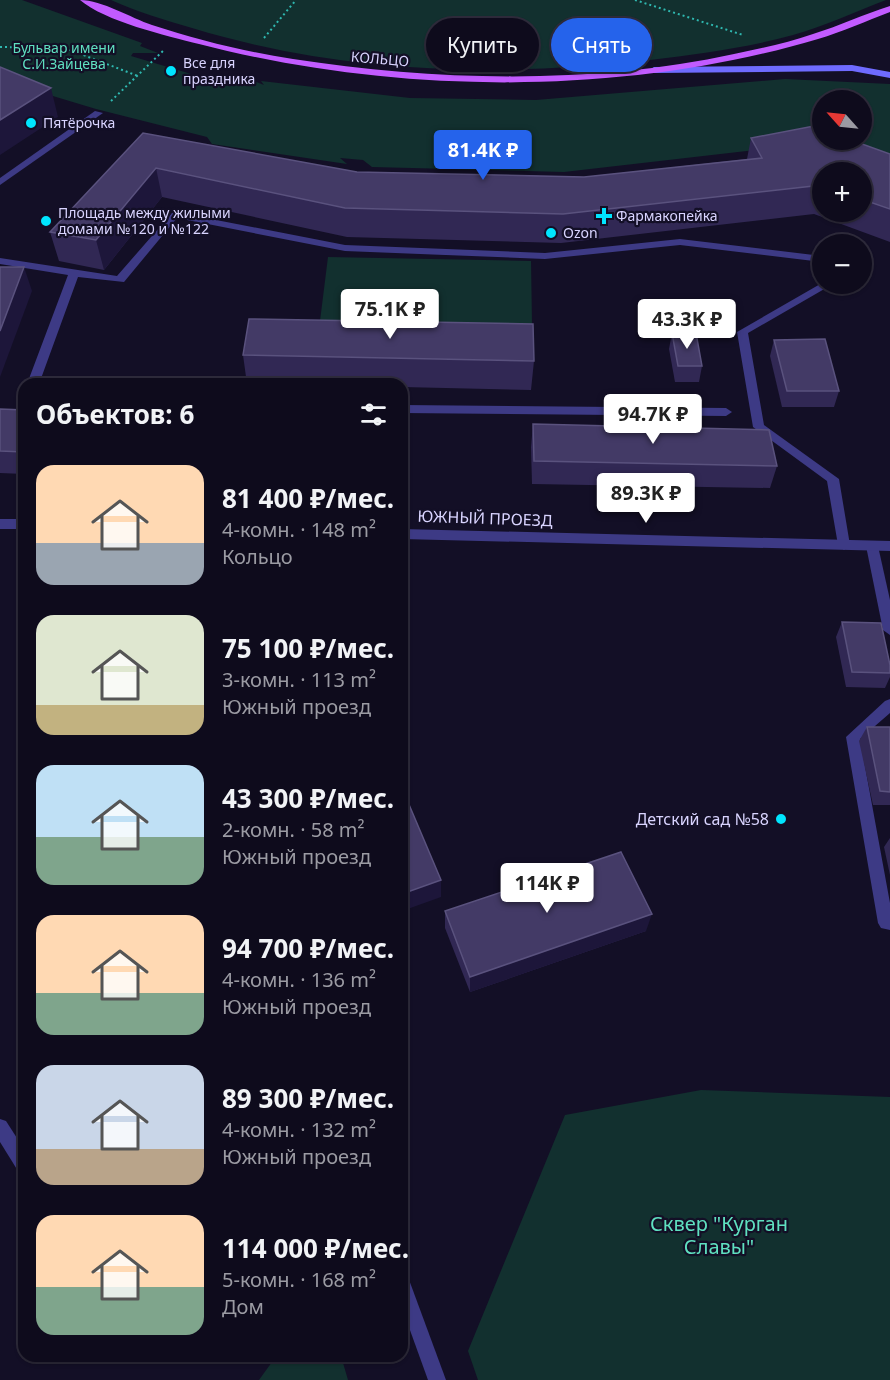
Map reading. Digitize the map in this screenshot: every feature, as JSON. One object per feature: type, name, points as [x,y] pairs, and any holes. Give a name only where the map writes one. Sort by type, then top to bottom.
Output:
[{"type":"main road","name":"КОЛЬЦО","points":[[85,1],[179,37],[294,63],[393,74],[500,79],[624,72]]},
{"type":"main road","name":"КОЛЬЦО","points":[[652,69],[785,45],[890,9]]},
{"type":"street","points":[[652,71],[852,68],[890,75]]},
{"type":"street","points":[[0,524],[18,524]]},
{"type":"street","name":"ЮЖНЫЙ ПРОЕЗД","points":[[408,534],[890,546]]},
{"type":"lane","points":[[0,182],[98,113]]},
{"type":"lane","points":[[0,261],[120,280],[175,215],[345,248],[545,256],[680,242],[812,258]]},
{"type":"lane","points":[[35,378],[74,273]]},
{"type":"lane","points":[[812,293],[742,332],[759,427],[832,480],[844,546]]},
{"type":"lane","points":[[408,409],[726,412]]},
{"type":"lane","points":[[872,546],[890,630]]},
{"type":"lane","points":[[890,705],[853,737],[886,923],[890,923]]},
{"type":"lane","points":[[0,1127],[18,1156]]},
{"type":"lane","points":[[408,1300],[437,1380]]},
{"type":"path","points":[[263,39],[296,0]]},
{"type":"path","points":[[635,0],[753,38]]},
{"type":"path","points":[[0,47],[64,48],[138,76]]},
{"type":"path","points":[[98,113],[166,47]]},
{"type":"green space","name":"Бульвар имени С.И.Зайцева","points":[[0,0],[22,0],[142,43],[140,46],[158,53],[133,53],[131,56],[218,82],[223,77],[242,80],[246,78],[264,85],[261,81],[410,98],[536,100],[785,79],[890,84],[890,171],[872,166],[872,162],[854,162],[791,146],[564,172],[372,167],[363,160],[340,158],[347,164],[212,144],[207,137],[96,109],[23,87],[0,75]]},
{"type":"green space","points":[[111,0],[886,0],[828,23],[758,44],[652,60],[652,18],[551,18],[551,68],[539,69],[539,18],[426,18],[426,68],[304,55],[248,43],[141,12]]},
{"type":"green space","points":[[328,257],[531,261],[532,325],[320,321]]},
{"type":"green space","name":"Сквер \"Курган Славы\"","points":[[701,1090],[890,1097],[890,1380],[478,1380],[468,1351],[565,1115]]},
{"type":"green space","points":[[272,1362],[343,1362],[348,1380],[259,1380]]},
{"type":"building","points":[[0,67],[51,88],[0,120]]},
{"type":"building","points":[[812,126],[812,150],[872,150],[872,148],[890,154],[890,209],[872,203],[872,162],[812,162],[812,186],[563,214],[345,208],[156,168],[96,240],[50,232],[143,133],[357,172],[584,177],[762,158],[751,138]]},
{"type":"building","points":[[0,267],[24,267],[0,331]]},
{"type":"building","points":[[249,319],[533,324],[534,361],[243,355]]},
{"type":"building","points":[[672,333],[696,333],[702,366],[678,366]]},
{"type":"building","points":[[825,339],[839,391],[787,391],[774,340]]},
{"type":"building","points":[[0,409],[18,410],[18,452],[0,451]]},
{"type":"building","points":[[533,424],[769,430],[777,466],[534,461]]},
{"type":"building","points":[[842,622],[881,623],[890,673],[852,672]]},
{"type":"building","points":[[867,727],[890,727],[890,792],[880,791]]},
{"type":"building","points":[[408,802],[441,880],[408,892]]},
{"type":"building","points":[[621,852],[652,914],[470,977],[445,911]]},
{"type":"place","name":"Все для праздника","points":[[171,71]]},
{"type":"place","name":"Пятёрочка","points":[[31,123]]},
{"type":"place","name":"Фармакопейка","points":[[604,216]]},
{"type":"place","name":"Площадь между жилыми домами №120 и №122","points":[[46,221]]},
{"type":"place","name":"Ozon","points":[[551,233]]},
{"type":"place","name":"Детский сад №58","points":[[781,819]]}]
